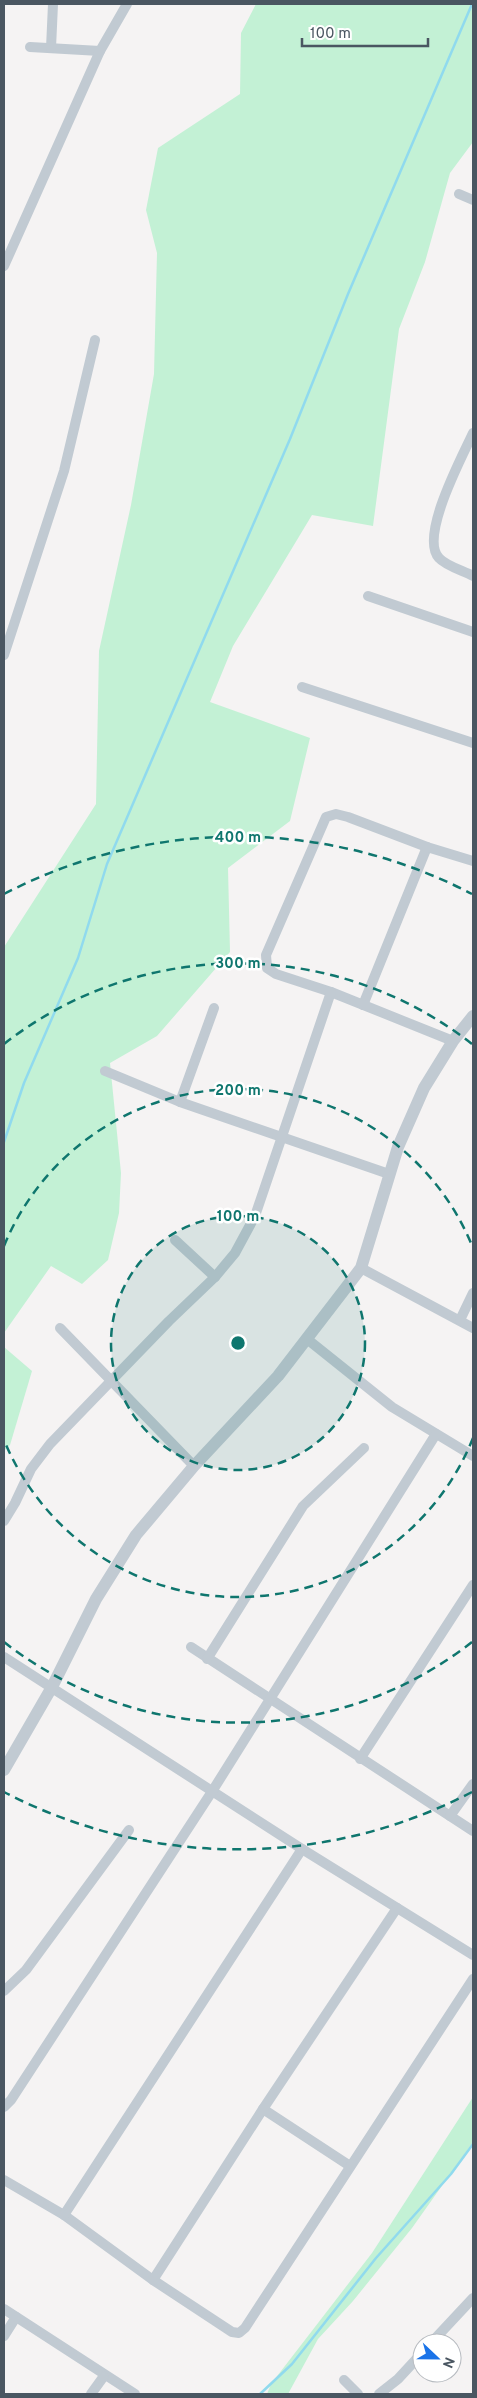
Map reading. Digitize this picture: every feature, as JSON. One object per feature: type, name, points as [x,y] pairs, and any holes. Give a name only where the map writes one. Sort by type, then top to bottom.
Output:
[{"type":"street","points":[[50,48],[53,4]]},
{"type":"street","points":[[4,266],[100,51],[127,4]]},
{"type":"street","points":[[30,47],[100,51]]},
{"type":"street","points":[[459,194],[473,200]]},
{"type":"street","points":[[4,655],[64,471],[95,340]]},
{"type":"street","points":[[473,433],[437,520],[433,541],[434,551],[440,559],[473,576]]},
{"type":"street","points":[[368,596],[473,632]]},
{"type":"street","points":[[302,687],[473,743]]},
{"type":"street","points":[[453,1041],[331,992],[276,974],[267,968],[266,955],[326,817],[336,814],[348,817],[427,847],[473,860]]},
{"type":"street","points":[[363,1005],[427,847]]},
{"type":"street","points":[[4,1521],[31,1469],[50,1444],[113,1381],[168,1321],[215,1277],[235,1253],[254,1216],[331,992]]},
{"type":"street","points":[[180,1102],[214,1008]]},
{"type":"street","points":[[4,1768],[52,1687],[96,1599],[136,1535],[194,1466],[278,1376],[361,1268],[389,1174],[424,1088],[453,1041],[473,1016]]},
{"type":"street","points":[[105,1071],[180,1102],[389,1174]]},
{"type":"street","points":[[176,1240],[215,1277]]},
{"type":"street","points":[[361,1268],[473,1328]]},
{"type":"street","points":[[460,1320],[473,1293]]},
{"type":"street","points":[[60,1328],[194,1466]]},
{"type":"street","points":[[307,1340],[392,1407],[473,1456]]},
{"type":"street","points":[[4,2107],[11,2100],[213,1790],[436,1434]]},
{"type":"street","points":[[207,1659],[303,1506],[364,1448]]},
{"type":"street","points":[[360,1759],[473,1585]]},
{"type":"street","points":[[191,1647],[473,1831]]},
{"type":"street","points":[[4,1657],[473,1955]]},
{"type":"street","points":[[450,1816],[473,1784]]},
{"type":"street","points":[[4,1991],[26,1970],[129,1830]]},
{"type":"street","points":[[64,2215],[302,1848]]},
{"type":"street","points":[[153,2280],[263,2109],[397,1908]]},
{"type":"street","points":[[4,2180],[64,2215],[153,2280],[232,2332],[238,2333],[246,2328],[473,1978]]},
{"type":"street","points":[[263,2109],[350,2166]]},
{"type":"street","points":[[440,2333],[473,2298]]},
{"type":"street","points":[[4,2309],[104,2376],[135,2394]]},
{"type":"street","points":[[4,2336],[16,2317]]},
{"type":"street","points":[[378,2394],[398,2379],[412,2364]]},
{"type":"street","points":[[91,2394],[104,2376]]},
{"type":"street","points":[[344,2380],[358,2394]]},
{"type":"green space","points":[[256,4],[473,4],[473,142],[450,173],[425,262],[399,329],[373,526],[312,515],[233,646],[210,702],[310,738],[290,821],[228,868],[230,952],[157,1036],[110,1063],[121,1173],[119,1213],[108,1260],[82,1284],[51,1266],[4,1333],[4,947],[96,804],[99,651],[131,505],[154,374],[157,253],[146,210],[158,148],[240,94],[241,33]]},
{"type":"green space","points":[[4,1347],[32,1371],[10,1445],[4,1451]]},
{"type":"green space","points":[[473,2097],[473,2142],[412,2228],[353,2301],[318,2339],[288,2394],[267,2394],[271,2384],[372,2253]]},
{"type":"waterway","points":[[4,1142],[24,1083],[78,958],[107,864],[290,439],[348,294],[472,4]]},
{"type":"waterway","points":[[260,2394],[292,2364],[376,2258],[451,2174],[473,2144]]}]
